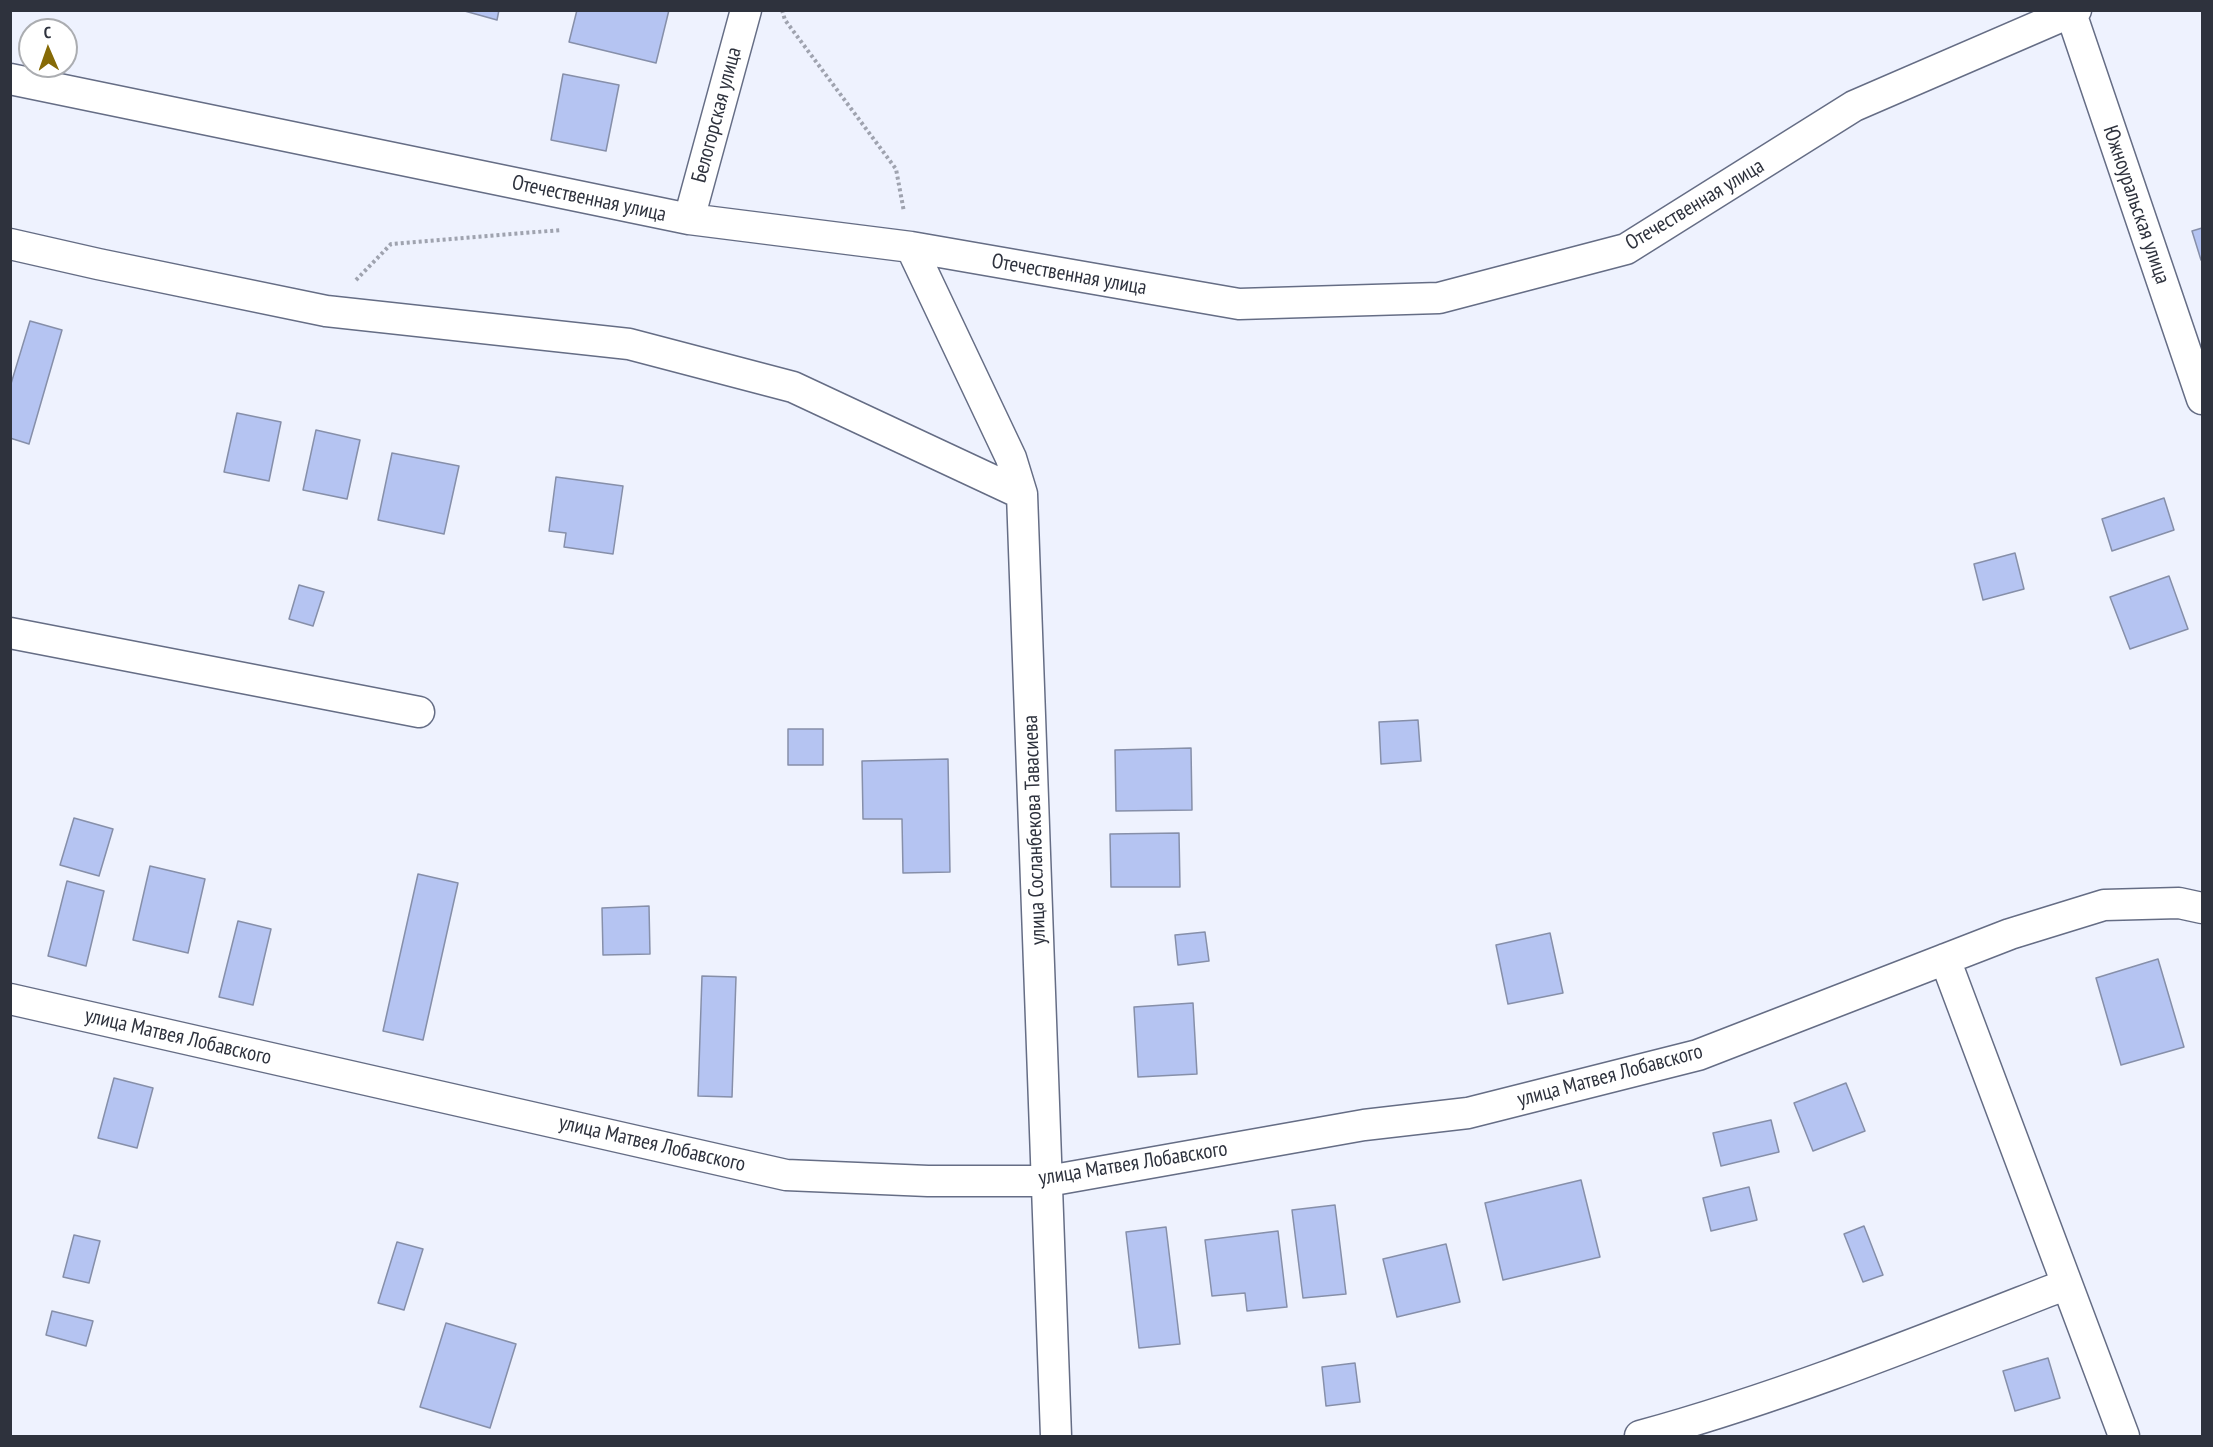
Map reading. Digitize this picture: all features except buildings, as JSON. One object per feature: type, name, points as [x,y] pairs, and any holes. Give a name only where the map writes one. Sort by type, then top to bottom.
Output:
[{"type":"street","name":"Белогорская улица","points":[[689,219],[746,10]]},
{"type":"street","name":"Отечественная улица","points":[[10,79],[689,219],[911,247],[1239,304],[1439,298],[1626,249],[1854,106],[2072,11]]},
{"type":"street","name":"Южноуральская улица","points":[[2072,11],[2202,399]]},
{"type":"street","points":[[10,244],[326,311],[630,344],[651,349],[793,387],[1022,494]]},
{"type":"street","name":"улица Сосланбекова Тавасиева","points":[[911,247],[1011,458],[1022,494],[1056,1437]]},
{"type":"street","points":[[10,633],[418,712]]},
{"type":"street","name":"улица Матвея Лобавского","points":[[10,999],[786,1174],[928,1181],[1048,1181],[1364,1125],[1468,1113],[1698,1055],[2010,934],[2104,905],[2179,903],[2202,908]]},
{"type":"street","points":[[1945,959],[2124,1437]]},
{"type":"street","points":[[1640,1437],[1710,1417],[1839,1374],[2067,1284]]},
{"type":"path","points":[[782,10],[785,20],[896,170],[911,247]]},
{"type":"path","points":[[326,311],[391,244],[570,229]]}]
